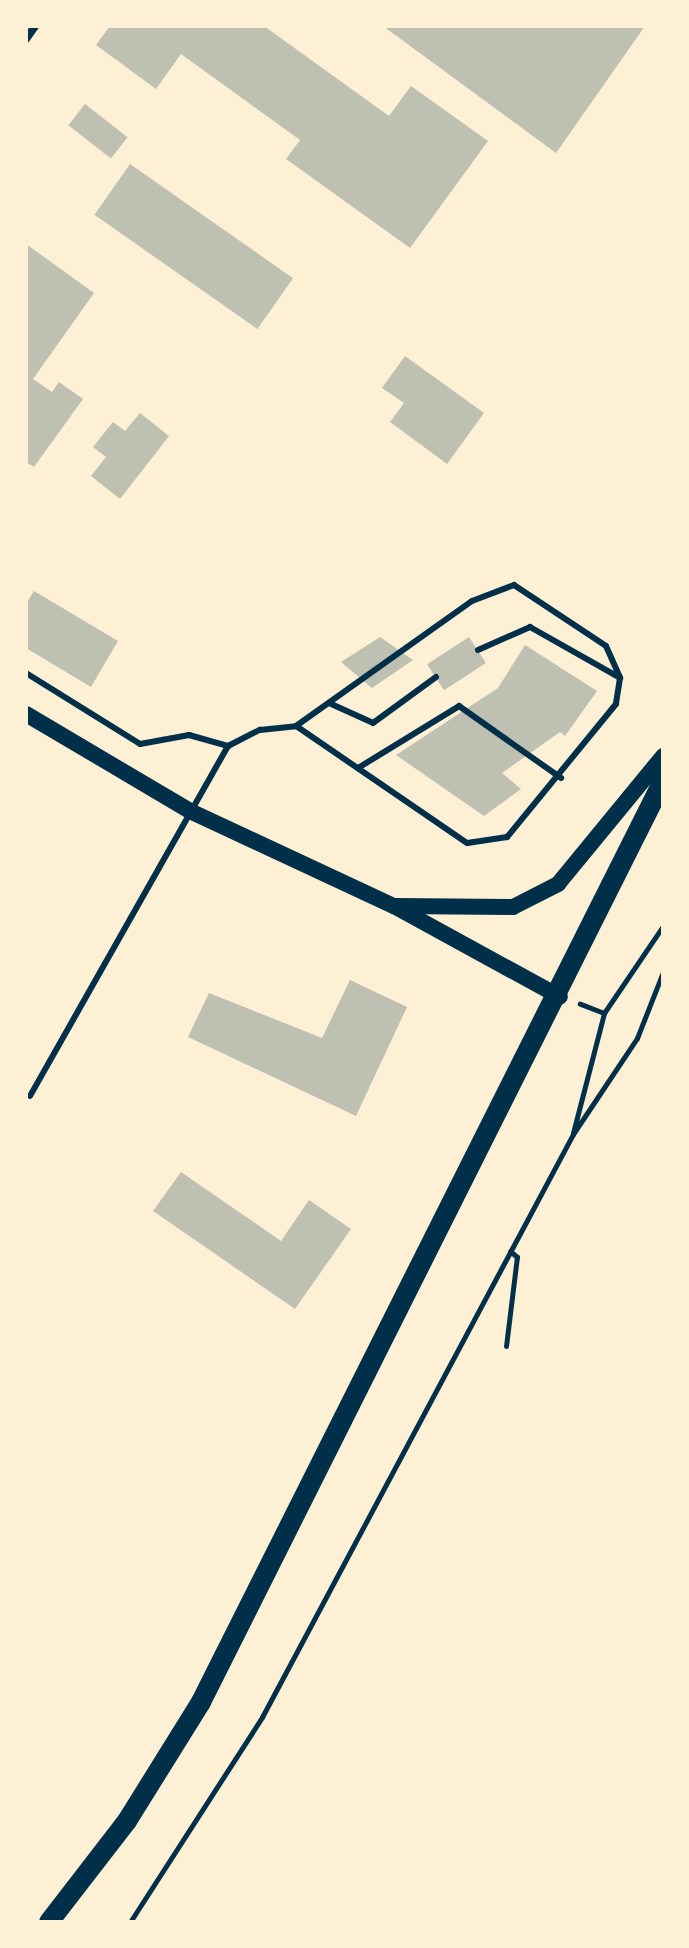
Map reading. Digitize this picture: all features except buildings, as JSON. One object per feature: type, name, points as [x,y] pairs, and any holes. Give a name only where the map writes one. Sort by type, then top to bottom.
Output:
[{"type":"main road","points":[[26,714],[192,812],[394,906],[560,997]]},
{"type":"main road","points":[[394,906],[513,907],[558,884],[663,756]]},
{"type":"main road","points":[[49,1922],[127,1821],[201,1702],[560,997],[663,781]]},
{"type":"street","points":[[26,39],[35,26]]},
{"type":"lane","points":[[30,1096],[228,746],[260,730],[296,726],[472,601],[514,585],[606,646],[620,678],[616,704],[561,778],[507,837],[467,843],[296,726]]},
{"type":"lane","points":[[478,650],[530,627],[620,678]]},
{"type":"lane","points":[[26,673],[140,744],[189,735],[228,746]]},
{"type":"lane","points":[[329,703],[373,723],[436,677]]},
{"type":"lane","points":[[358,768],[459,706],[561,778]]},
{"type":"path","points":[[573,1134],[572,1115],[604,1013],[663,926]]},
{"type":"path","points":[[131,1921],[262,1717],[573,1134],[637,1038],[663,972]]},
{"type":"path","points":[[560,997],[604,1013]]},
{"type":"path","points":[[506,1346],[517,1257],[510,1251]]}]
